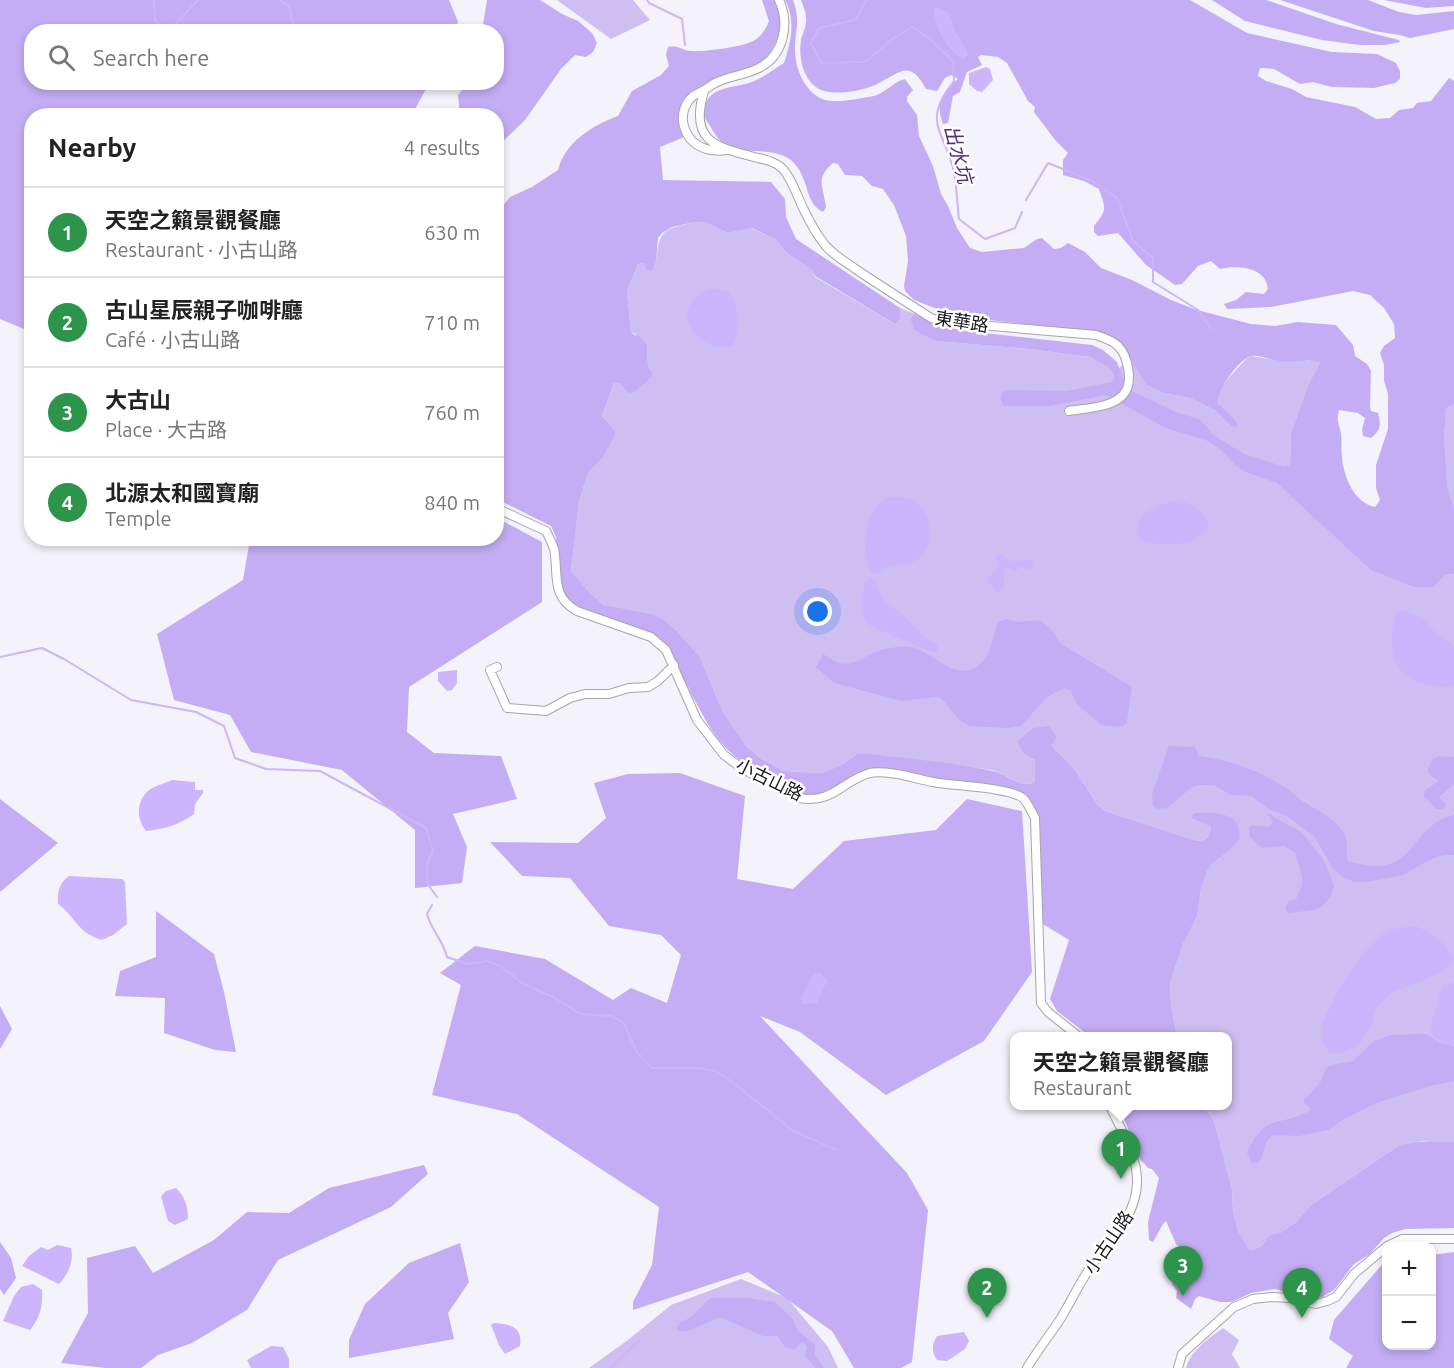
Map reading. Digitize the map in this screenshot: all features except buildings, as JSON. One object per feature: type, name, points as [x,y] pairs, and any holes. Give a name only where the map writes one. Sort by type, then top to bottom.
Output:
[{"type":"street","name":"東華路","points":[[728,150],[716,152],[691,141],[685,131],[682,117],[685,106],[692,96],[715,83],[759,68],[772,57],[784,35],[785,21],[779,0]]},
{"type":"street","name":"東華路","points":[[704,90],[699,105],[702,133],[713,143],[728,150],[776,163],[792,183],[816,232],[832,252],[931,318],[945,322],[1096,335],[1119,346],[1129,373],[1129,383],[1124,394],[1111,403],[1069,411]]},
{"type":"street","name":"小古山路","points":[[504,512],[546,531],[554,550],[555,576],[562,600],[566,605],[651,637],[666,650],[697,720],[723,755],[742,769],[799,798],[814,799],[837,793],[855,778],[872,772],[898,774],[934,783],[1007,792],[1022,798],[1035,818],[1041,1003],[1048,1012],[1073,1032]]},
{"type":"street","points":[[496,667],[490,670],[507,708],[546,711],[570,698],[585,694],[609,694],[629,688],[648,687],[658,681],[674,665]]},
{"type":"street","name":"小古山路","points":[[1027,1368],[1089,1269],[1126,1220],[1132,1208],[1137,1184],[1136,1169],[1112,1110]]},
{"type":"street","points":[[1396,1242],[1402,1239],[1454,1239]]},
{"type":"street","points":[[1178,1368],[1182,1354],[1234,1307],[1253,1299],[1272,1297],[1290,1298],[1316,1304],[1327,1301],[1336,1297],[1354,1274],[1382,1251]]},
{"type":"shaded area","points":[[0,0],[449,0],[457,24],[24,24],[24,90],[425,90],[416,108],[24,108],[24,329],[0,319]]},
{"type":"shaded area","points":[[487,0],[540,0],[578,21],[592,33],[597,43],[593,52],[586,57],[575,55],[561,69],[525,120],[504,140],[504,108],[459,108],[458,95],[462,90],[504,90],[504,24],[483,24]]},
{"type":"shaded area","points":[[557,0],[633,0],[650,20],[611,39]]},
{"type":"shaded area","points":[[762,0],[776,0],[780,22],[779,32],[766,58],[742,72],[703,85],[692,93],[683,106],[680,125],[684,137],[660,147],[663,180],[771,182],[785,199],[786,217],[796,239],[900,308],[900,319],[895,324],[815,276],[812,270],[787,253],[775,239],[752,228],[728,233],[707,223],[695,222],[672,227],[662,233],[658,238],[656,261],[651,271],[646,269],[644,263],[638,264],[627,291],[631,331],[647,344],[648,366],[652,377],[634,392],[628,393],[620,383],[614,383],[602,417],[614,429],[615,435],[601,460],[588,473],[579,502],[571,571],[604,605],[654,615],[677,631],[700,657],[722,710],[747,747],[760,758],[784,771],[822,773],[843,764],[857,754],[869,754],[978,768],[998,772],[1019,783],[1030,784],[1035,782],[1035,760],[1024,754],[1017,742],[1033,728],[1049,726],[1057,737],[1051,745],[1075,770],[1097,804],[1105,811],[1197,841],[1207,838],[1211,827],[1192,818],[1193,814],[1213,813],[1233,819],[1238,825],[1240,838],[1208,870],[1201,889],[1197,917],[1183,944],[1170,983],[1176,1032],[1084,1032],[1057,1011],[1050,999],[1069,940],[1043,924],[1035,810],[1026,796],[872,769],[856,773],[820,794],[806,796],[769,778],[741,761],[720,741],[706,721],[689,688],[677,676],[663,652],[644,638],[585,614],[564,598],[560,586],[556,537],[551,526],[504,502],[504,204],[510,197],[532,187],[558,170],[573,143],[599,124],[618,116],[632,91],[661,75],[669,66],[666,55],[668,47],[690,51],[714,50],[750,43],[763,32],[769,21]]},
{"type":"shaded area","points":[[785,0],[793,0],[797,14],[795,50],[797,67],[804,83],[816,96],[837,101],[874,96],[905,79],[913,90],[907,97],[907,101],[917,115],[919,136],[933,166],[941,194],[957,228],[970,248],[982,252],[1024,248],[1042,238],[1054,249],[1061,248],[1068,243],[1085,252],[1101,268],[1197,310],[1251,324],[1275,326],[1298,322],[1336,325],[1353,345],[1355,356],[1367,364],[1371,371],[1370,407],[1371,411],[1378,413],[1380,424],[1377,432],[1371,438],[1363,436],[1365,418],[1358,413],[1339,410],[1338,420],[1343,465],[1348,481],[1361,500],[1375,507],[1380,500],[1376,488],[1376,465],[1388,429],[1388,394],[1380,353],[1384,346],[1395,338],[1394,324],[1384,308],[1370,295],[1353,291],[1271,307],[1227,309],[1224,304],[1236,300],[1246,292],[1264,294],[1268,289],[1266,282],[1262,276],[1250,269],[1235,267],[1220,269],[1211,261],[1198,266],[1182,284],[1175,285],[1146,265],[1118,233],[1098,236],[1094,232],[1094,226],[1104,209],[1099,189],[1084,181],[1063,175],[1063,160],[1068,153],[1034,112],[1035,107],[1028,101],[1007,63],[998,57],[981,55],[978,57],[982,65],[967,72],[960,92],[953,96],[948,123],[943,124],[940,110],[942,98],[958,79],[951,75],[945,78],[937,91],[926,89],[914,73],[903,71],[863,89],[850,92],[824,91],[817,88],[807,77],[802,63],[800,47],[806,21],[801,0],[1190,0],[1247,33],[1332,52],[1377,54],[1396,63],[1400,71],[1400,79],[1395,83],[1374,88],[1332,87],[1313,82],[1300,84],[1274,69],[1260,68],[1258,76],[1266,81],[1292,89],[1306,97],[1355,107],[1376,119],[1390,118],[1399,110],[1413,108],[1417,103],[1431,101],[1449,78],[1454,81],[1454,404],[1446,408],[1444,442],[1447,487],[1454,509],[1454,574],[1445,575],[1433,587],[1415,587],[1371,570],[1277,483],[1236,466],[1220,449],[1208,441],[1166,428],[1106,395],[1050,406],[1004,406],[1001,398],[1004,390],[1066,391],[1112,382],[1115,377],[1109,368],[1090,357],[935,341],[915,330],[910,318],[915,314],[943,326],[966,331],[1092,345],[1103,350],[1117,362],[1126,385],[1134,392],[1176,412],[1201,420],[1213,435],[1244,454],[1285,467],[1290,465],[1291,433],[1308,385],[1320,363],[1279,361],[1254,356],[1246,358],[1229,376],[1218,398],[1218,403],[1238,425],[1233,428],[1216,411],[1190,398],[1163,393],[1146,385],[1123,346],[1093,332],[955,316],[914,300],[905,291],[904,286],[908,261],[906,236],[894,205],[883,189],[872,186],[862,176],[845,175],[838,164],[833,163],[827,168],[822,178],[826,207],[823,212],[812,201],[794,163],[779,154],[728,146],[718,138],[706,120],[707,101],[716,92],[756,80],[784,63],[791,31],[790,15]]},
{"type":"shaded area","points":[[1212,0],[1266,0],[1336,24],[1400,42],[1385,45],[1360,45],[1322,40],[1245,21]]},
{"type":"shaded area","points":[[1280,0],[1368,0],[1399,12],[1416,15],[1454,11],[1454,29],[1410,38],[1374,31]]},
{"type":"shaded area","points":[[1384,0],[1454,0],[1454,6],[1426,8]]},
{"type":"shaded area","points":[[935,7],[948,12],[968,56],[963,59],[946,44],[938,29]]},
{"type":"shaded area","points":[[986,67],[990,69],[993,80],[982,92],[977,91],[969,84],[969,73]]},
{"type":"shaded area","points":[[695,222],[707,223],[728,233],[751,228],[775,239],[787,253],[812,270],[815,277],[895,324],[900,319],[900,308],[915,314],[910,318],[935,341],[1090,357],[1109,368],[1115,377],[1120,367],[1130,357],[1146,385],[1163,393],[1190,398],[1216,411],[1233,428],[1237,425],[1231,415],[1218,403],[1217,397],[1225,382],[1246,359],[1251,356],[1280,361],[1320,363],[1308,385],[1291,433],[1290,465],[1436,582],[1445,575],[1454,574],[1454,1142],[1423,1141],[1395,1148],[1311,1205],[1296,1222],[1280,1233],[1269,1235],[1262,1246],[1247,1249],[1238,1231],[1233,1211],[1232,1189],[1214,1121],[1207,1110],[1232,1110],[1232,1032],[1176,1032],[1170,983],[1183,944],[1197,917],[1201,889],[1208,870],[1213,863],[1229,851],[1238,825],[1193,818],[1211,827],[1207,838],[1197,841],[1105,811],[1097,804],[1075,770],[1051,745],[1024,754],[1035,760],[1035,782],[1030,784],[1019,783],[992,770],[857,754],[843,764],[822,773],[784,771],[760,758],[747,747],[722,710],[700,657],[677,631],[664,620],[604,605],[571,571],[579,502],[588,473],[601,460],[614,429],[602,418],[614,383],[620,383],[628,392],[652,372],[648,366],[647,344],[631,331],[627,291],[638,264],[656,261],[662,236],[676,227]]},
{"type":"shaded area","points":[[710,289],[728,291],[735,303],[738,325],[733,346],[721,347],[701,340],[689,324],[687,315],[690,305],[697,296]]},
{"type":"shaded area","points":[[1454,404],[1454,509],[1447,486],[1444,445],[1446,407]]},
{"type":"shaded area","points":[[900,497],[914,501],[925,513],[930,530],[928,547],[917,560],[887,567],[879,573],[872,573],[868,565],[865,544],[868,522],[879,504],[888,498]]},
{"type":"shaded area","points":[[1178,500],[1201,512],[1209,526],[1204,533],[1196,539],[1177,544],[1156,544],[1139,539],[1137,530],[1142,517],[1162,504]]},
{"type":"shaded area","points":[[504,522],[542,542],[542,602],[409,687],[407,732],[434,753],[501,756],[517,799],[453,814],[467,847],[462,883],[415,888],[415,830],[342,770],[251,752],[230,715],[174,700],[157,634],[243,580],[249,546],[504,546]]},
{"type":"shaded area","points":[[996,554],[1011,561],[1032,560],[1034,565],[1031,570],[1019,567],[1016,572],[1006,568],[1004,589],[997,593],[987,580],[997,568]]},
{"type":"shaded area","points":[[870,578],[876,581],[877,588],[886,603],[903,615],[926,639],[938,645],[937,652],[929,651],[870,626],[861,613],[861,599],[865,583]]},
{"type":"shaded area","points":[[1402,610],[1424,618],[1436,633],[1454,646],[1454,686],[1422,684],[1401,670],[1392,648],[1392,633],[1395,616]]},
{"type":"shaded area","points":[[1008,619],[1016,622],[1040,620],[1051,629],[1060,643],[1132,687],[1127,722],[1122,727],[1101,725],[1076,703],[1071,691],[1064,688],[1047,697],[1021,726],[1008,728],[969,726],[959,720],[942,699],[936,697],[902,701],[834,683],[816,667],[823,654],[844,664],[855,662],[881,650],[910,647],[956,670],[973,669],[984,661],[998,622]]},
{"type":"shaded area","points":[[457,670],[457,683],[452,690],[447,691],[438,681],[438,672]]},
{"type":"shaded area","points":[[1169,746],[1195,747],[1199,756],[1223,760],[1280,784],[1339,826],[1346,838],[1348,861],[1371,866],[1388,865],[1400,859],[1427,830],[1439,821],[1454,815],[1454,855],[1443,855],[1429,860],[1403,875],[1355,882],[1344,878],[1333,869],[1315,837],[1287,816],[1267,808],[1251,796],[1231,795],[1214,785],[1202,785],[1192,787],[1167,808],[1157,809],[1153,805],[1152,794]]},
{"type":"shaded area","points":[[1439,756],[1454,757],[1454,784],[1439,797],[1446,804],[1443,809],[1436,809],[1424,796],[1425,790],[1439,781],[1427,770],[1433,759]]},
{"type":"shaded area","points":[[680,773],[745,796],[737,879],[793,889],[844,841],[936,830],[967,799],[1022,811],[1032,972],[984,1041],[886,1095],[800,1032],[760,1016],[907,1173],[928,1210],[912,1362],[901,1368],[854,1368],[832,1331],[748,1272],[633,1310],[633,1302],[652,1265],[659,1207],[517,1114],[432,1095],[461,985],[440,973],[475,946],[545,959],[613,1000],[631,988],[667,1003],[681,955],[661,935],[609,926],[570,878],[522,876],[490,842],[578,843],[606,818],[594,783],[628,774]]},
{"type":"shaded area","points":[[172,780],[195,782],[195,790],[203,790],[195,804],[194,814],[171,826],[146,831],[139,816],[142,799],[149,790]]},
{"type":"shaded area","points":[[0,799],[58,843],[0,892]]},
{"type":"shaded area","points":[[1267,813],[1302,833],[1323,859],[1334,885],[1331,896],[1315,910],[1288,913],[1285,908],[1289,901],[1296,899],[1302,885],[1302,876],[1295,852],[1284,846],[1262,848],[1250,837],[1249,828],[1252,825],[1269,827],[1273,823]]},
{"type":"shaded area","points":[[69,876],[122,879],[125,882],[127,924],[102,940],[82,929],[58,904],[59,888]]},
{"type":"shaded area","points":[[156,911],[214,954],[236,1052],[215,1050],[164,1033],[165,998],[115,996],[120,971],[156,957]]},
{"type":"shaded area","points":[[1416,926],[1443,943],[1454,960],[1443,971],[1392,992],[1376,1008],[1370,1029],[1357,1046],[1340,1054],[1330,1053],[1323,1041],[1322,1027],[1331,1005],[1348,976],[1367,949],[1384,933]]},
{"type":"shaded area","points":[[820,972],[827,981],[817,1003],[803,1004],[800,998],[814,974]]},
{"type":"shaded area","points":[[1454,982],[1454,1045],[1446,1045],[1432,1036],[1431,1024],[1442,987]]},
{"type":"shaded area","points":[[0,1006],[12,1029],[0,1049]]},
{"type":"shaded area","points":[[1426,1034],[1440,1043],[1454,1046],[1454,1081],[1379,1102],[1342,1120],[1328,1130],[1299,1136],[1274,1135],[1267,1141],[1261,1160],[1258,1163],[1252,1163],[1247,1153],[1261,1131],[1274,1122],[1300,1116],[1311,1110],[1303,1101],[1320,1083],[1326,1068],[1353,1061],[1374,1041],[1391,1035]]},
{"type":"shaded area","points":[[1121,1110],[1207,1110],[1214,1121],[1232,1189],[1233,1211],[1238,1231],[1248,1249],[1251,1250],[1262,1246],[1269,1235],[1280,1233],[1296,1222],[1311,1205],[1395,1148],[1417,1142],[1454,1142],[1454,1228],[1405,1229],[1392,1233],[1384,1238],[1370,1254],[1354,1264],[1334,1290],[1322,1297],[1307,1298],[1275,1289],[1251,1293],[1232,1302],[1220,1302],[1199,1296],[1195,1299],[1191,1309],[1176,1298],[1177,1291],[1172,1284],[1173,1276],[1176,1274],[1186,1280],[1190,1275],[1191,1267],[1186,1252],[1176,1244],[1166,1221],[1153,1242],[1149,1240],[1148,1222],[1159,1178],[1140,1159]]},
{"type":"shaded area","points":[[424,1165],[428,1174],[391,1207],[278,1260],[247,1310],[192,1343],[158,1355],[141,1368],[106,1368],[61,1363],[88,1313],[87,1258],[135,1246],[153,1273],[214,1240],[247,1212],[289,1213],[329,1188]]},
{"type":"shaded area","points":[[176,1188],[185,1202],[188,1219],[175,1225],[168,1221],[161,1196],[166,1191]]},
{"type":"shaded area","points":[[0,1242],[11,1258],[16,1278],[4,1295],[0,1289]]},
{"type":"shaded area","points":[[460,1243],[469,1282],[448,1313],[454,1339],[349,1358],[349,1340],[365,1304],[409,1263]]},
{"type":"shaded area","points":[[57,1245],[71,1248],[72,1253],[70,1267],[59,1284],[22,1266],[29,1256],[41,1247],[48,1250]]},
{"type":"shaded area","points":[[1454,1252],[1454,1368],[1346,1368],[1353,1356],[1329,1339],[1334,1320],[1382,1265],[1382,1350],[1436,1350],[1436,1254]]},
{"type":"shaded area","points":[[741,1279],[787,1298],[828,1347],[838,1368],[589,1368],[671,1305]]},
{"type":"shaded area","points":[[33,1284],[42,1290],[42,1301],[40,1312],[30,1330],[3,1321],[14,1296],[21,1287]]},
{"type":"shaded area","points":[[711,1298],[747,1298],[775,1302],[792,1318],[798,1331],[815,1345],[815,1355],[824,1368],[816,1368],[805,1356],[807,1346],[802,1342],[794,1350],[784,1346],[778,1336],[763,1336],[720,1317],[688,1331],[679,1331],[676,1328]]},
{"type":"shaded area","points":[[494,1323],[514,1328],[519,1335],[520,1346],[505,1354],[491,1325]]},
{"type":"shaded area","points":[[1223,1328],[1239,1340],[1232,1354],[1240,1368],[1186,1368],[1196,1350]]},
{"type":"shaded area","points":[[964,1332],[969,1341],[965,1349],[947,1361],[937,1360],[933,1348],[937,1336]]},
{"type":"shaded area","points":[[271,1346],[283,1347],[289,1359],[289,1368],[251,1368],[247,1360]]},
{"type":"waterway","points":[[154,0],[155,21],[160,24]]},
{"type":"waterway","points":[[176,24],[198,0]]},
{"type":"waterway","points":[[279,0],[289,6],[293,24]]},
{"type":"waterway","points":[[647,0],[682,19],[685,45]]},
{"type":"waterway","name":"出水坑","points":[[867,0],[855,20],[819,28],[811,43],[821,63],[865,62],[895,37],[913,27],[931,40],[953,61],[954,81],[944,95],[937,117],[954,172],[959,219],[985,239],[1015,228],[1022,212]]},
{"type":"waterway","name":"出水坑","points":[[1026,200],[1048,163],[1090,180],[1117,198],[1133,241],[1153,258],[1153,282],[1198,310],[1211,329]]},
{"type":"waterway","points":[[0,657],[42,648],[131,700],[196,712],[224,726],[235,758],[266,769],[320,771],[426,828],[433,851],[427,864],[427,883],[437,897]]},
{"type":"waterway","points":[[432,905],[427,914],[447,957],[468,964],[487,961],[502,967],[522,983],[557,999],[580,1014],[611,1016],[624,1023],[636,1051],[652,1068],[698,1068],[716,1071],[792,1130],[836,1150]]},
{"type":"waterway","points":[[610,1368],[641,1339]]},
{"type":"place","name":"天空之籟景觀餐廳","points":[[1121,1179]]},
{"type":"place","name":"大古山","points":[[1183,1296]]},
{"type":"place","name":"古山星辰親子咖啡廳","points":[[987,1318]]},
{"type":"place","name":"北源太和國寶廟","points":[[1302,1318]]}]
